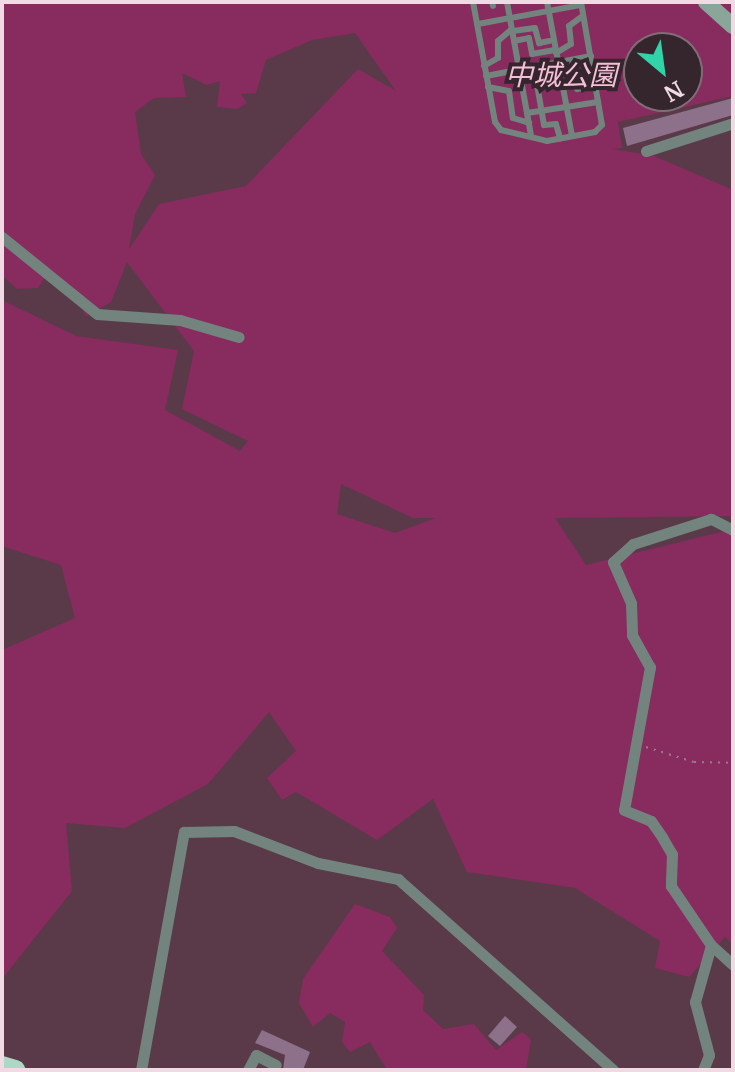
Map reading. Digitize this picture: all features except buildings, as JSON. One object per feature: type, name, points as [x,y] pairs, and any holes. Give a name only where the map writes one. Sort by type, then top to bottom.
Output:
[{"type":"highway","points":[[2,1066],[15,1070]]},
{"type":"main road","points":[[706,2],[733,26]]},
{"type":"street","points":[[646,151],[733,123]]},
{"type":"street","points":[[2,237],[97,314],[180,320],[239,337]]},
{"type":"street","points":[[733,530],[711,519],[633,544],[613,562],[631,603],[632,635],[650,667],[624,810],[651,821],[672,854],[671,886],[711,945],[733,965]]},
{"type":"street","points":[[141,1070],[184,832],[234,831],[318,863],[398,879],[613,1070]]},
{"type":"street","points":[[703,1070],[709,1055],[695,1002],[711,945]]},
{"type":"street","points":[[248,1070],[256,1055],[276,1065]]},
{"type":"lane","points":[[478,24],[581,4],[602,125],[547,141],[501,130],[488,87],[473,3],[482,2]]},
{"type":"lane","points":[[507,2],[531,137]]},
{"type":"lane","points":[[547,2],[572,136]]},
{"type":"lane","points":[[514,41],[529,38],[532,54],[556,51],[571,44],[569,26],[583,16]]},
{"type":"lane","points":[[484,66],[498,58],[498,41],[512,30],[535,28],[539,43],[554,40]]},
{"type":"lane","points":[[486,76],[591,56]]},
{"type":"lane","points":[[572,60],[585,88]]},
{"type":"lane","points":[[534,67],[547,141]]},
{"type":"lane","points":[[577,89],[596,86]]},
{"type":"lane","points":[[488,87],[509,91],[513,118],[529,123]]},
{"type":"lane","points":[[527,113],[598,102]]},
{"type":"lane","points":[[544,125],[556,124],[560,138]]},
{"type":"path","points":[[637,744],[694,762],[733,763]]},
{"type":"green space","name":"中城公園","points":[[2,2],[733,2],[733,96],[703,103],[703,32],[623,32],[623,112],[662,112],[618,122],[622,148],[613,149],[654,156],[733,190],[733,516],[555,518],[586,565],[733,529],[733,944],[725,937],[689,977],[655,968],[660,941],[575,888],[467,872],[433,799],[377,840],[296,792],[282,800],[267,778],[296,751],[269,712],[208,784],[125,828],[66,823],[72,891],[2,979],[2,650],[75,618],[61,565],[2,546],[2,300],[76,336],[178,350],[165,410],[240,451],[248,441],[182,409],[194,351],[127,262],[111,302],[86,316],[75,295],[44,279],[38,288],[17,289],[2,275]],"holes":[[[355,33],[396,91],[358,69],[246,186],[159,204],[129,249],[135,214],[155,175],[141,154],[135,112],[154,98],[186,97],[182,73],[207,85],[220,81],[217,107],[237,109],[247,103],[241,94],[256,93],[266,60],[312,40]],[[341,484],[413,518],[436,518],[395,533],[337,514]]]},
{"type":"green space","points":[[355,904],[390,917],[397,928],[382,951],[424,995],[423,1010],[443,1029],[474,1024],[496,1050],[522,1032],[531,1039],[526,1070],[387,1070],[370,1042],[350,1052],[342,1042],[345,1022],[330,1013],[313,1027],[299,1003],[303,979]]}]
